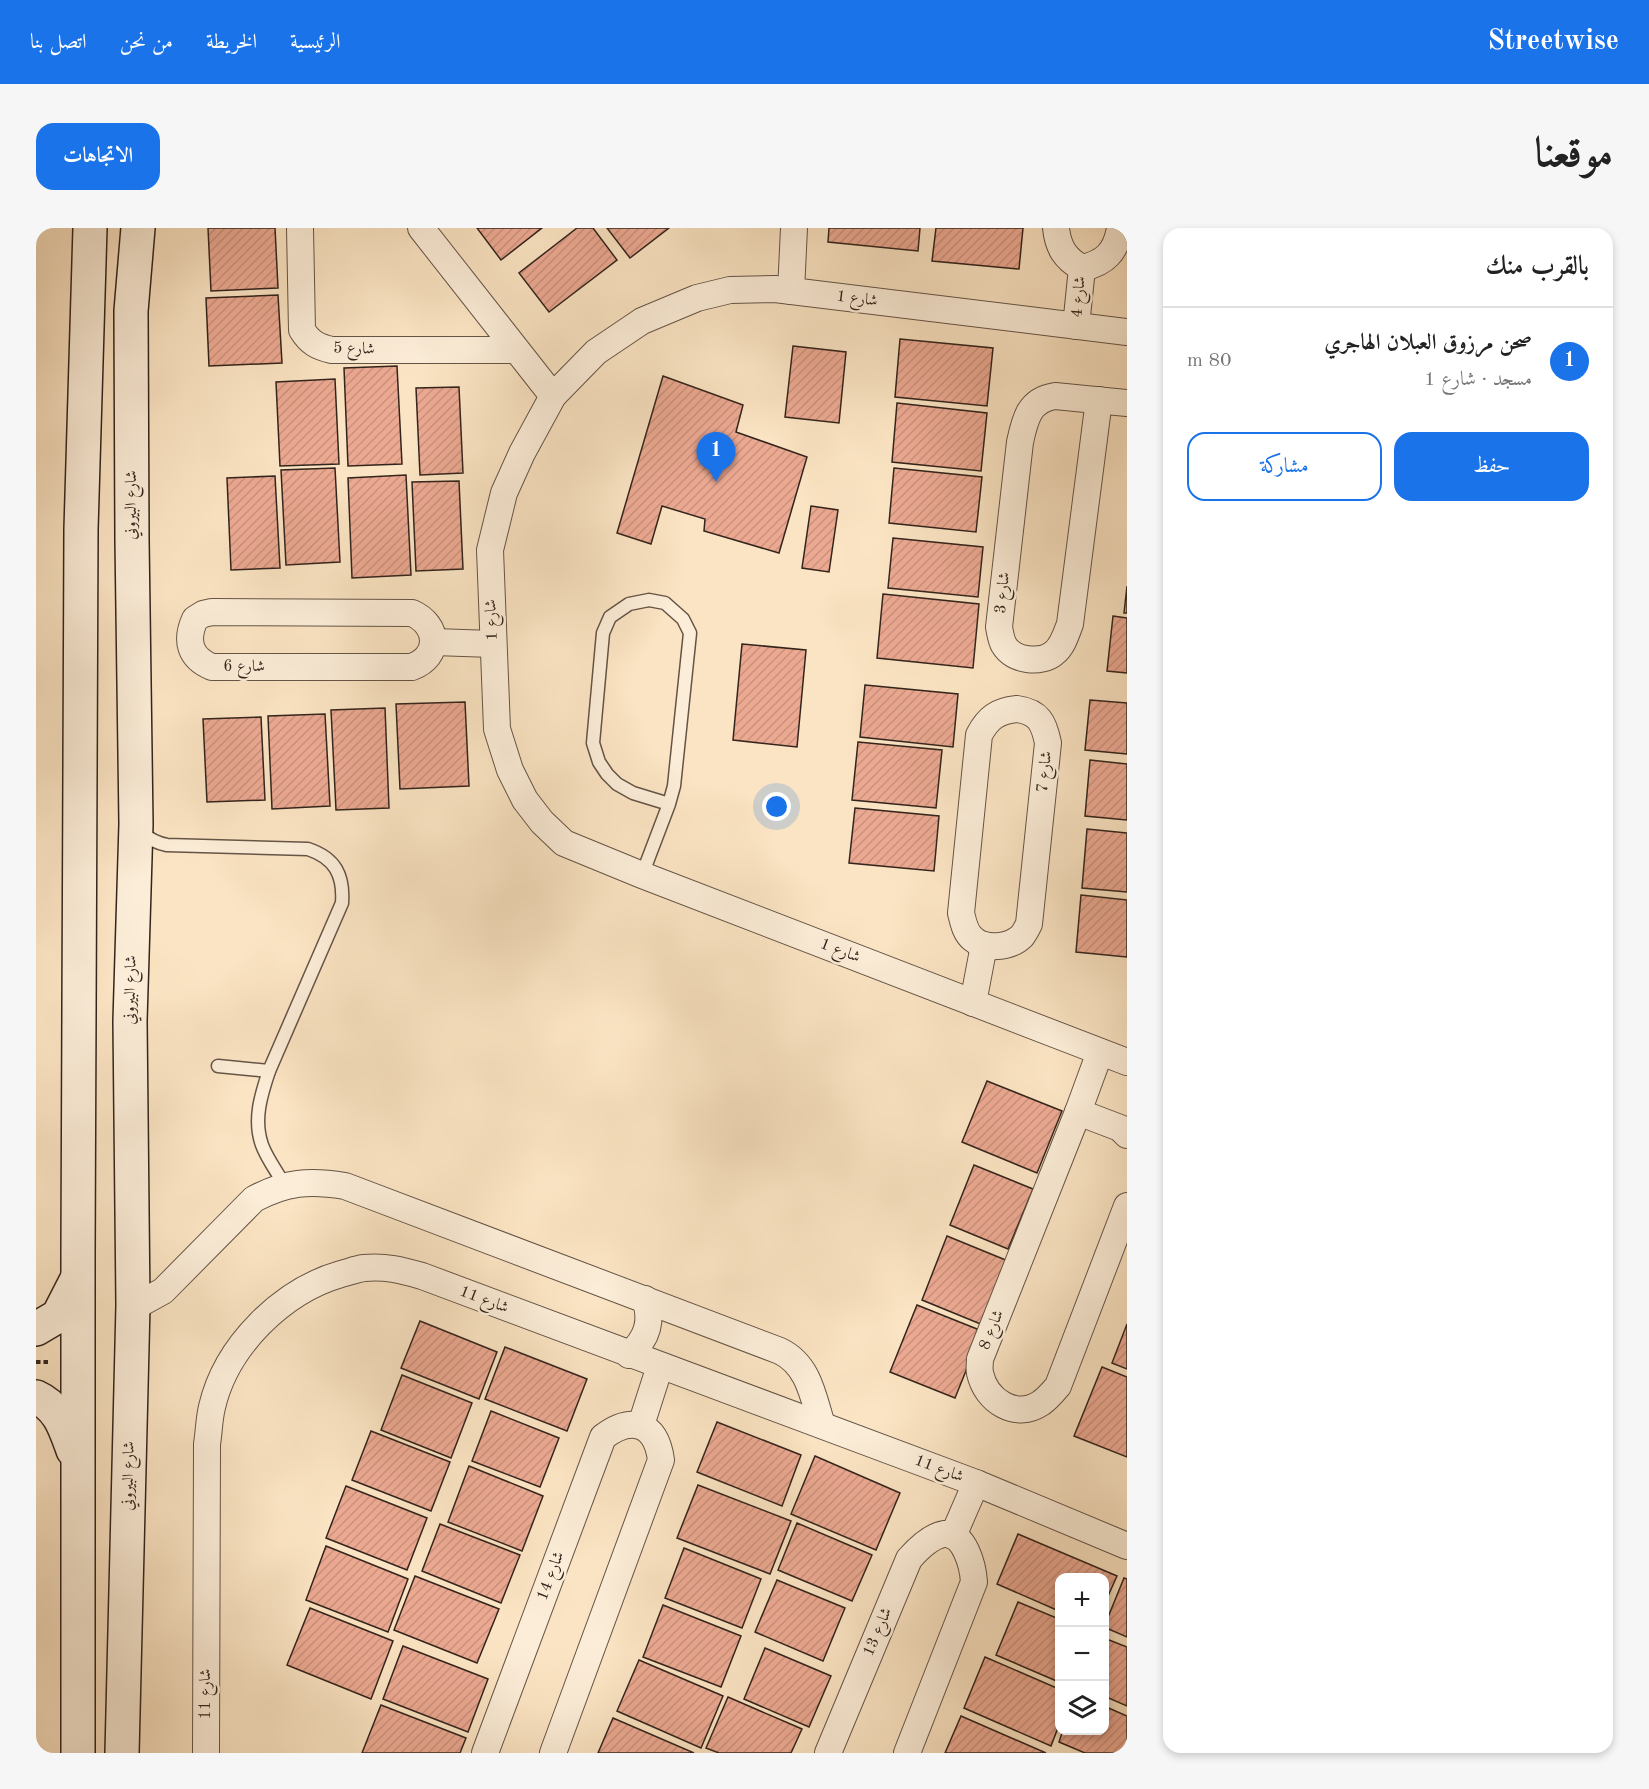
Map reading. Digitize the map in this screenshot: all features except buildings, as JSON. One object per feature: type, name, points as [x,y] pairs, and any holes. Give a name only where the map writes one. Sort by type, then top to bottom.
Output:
[{"type":"street","points":[[78,1753],[81,539],[90,228]]},
{"type":"street","name":"شارع البيروني","points":[[122,1753],[133,1305],[130,1021],[136,824],[131,311],[138,228]]},
{"type":"street","name":"شارع 5","points":[[300,228],[302,330],[308,340],[319,347],[332,350],[515,350]]},
{"type":"street","points":[[421,228],[552,396]]},
{"type":"street","name":"شارع 4","points":[[1056,228],[1060,246],[1069,261],[1082,268],[1096,265],[1105,259],[1115,245],[1120,228]]},
{"type":"street","points":[[791,229],[791,291]]},
{"type":"street","name":"شارع 4","points":[[1076,326],[1082,268]]},
{"type":"street","name":"شارع 1","points":[[1127,332],[775,289],[730,290],[697,298],[642,321],[596,352],[552,396],[504,493],[490,550],[497,729],[510,771],[525,800],[542,822],[564,843],[642,876],[1127,1062]]},
{"type":"street","name":"شارع 3","points":[[1099,400],[1070,624],[1063,642],[1054,654],[1036,659],[1014,656],[1004,645],[999,627],[1020,442],[1028,414],[1036,403],[1045,397],[1055,396],[1099,400],[1127,403]]},
{"type":"street","points":[[82,488],[101,499],[112,499],[132,488]]},
{"type":"street","points":[[81,539],[90,532],[112,529],[123,532],[132,540]]},
{"type":"street","name":"شارع 6","points":[[213,612],[412,613],[421,617],[428,625],[434,642],[432,652],[428,657],[421,664],[412,667],[212,668],[196,657],[189,637],[195,619],[213,612]]},
{"type":"street","points":[[434,642],[493,644]]},
{"type":"street","name":"شارع 7","points":[[1006,710],[1027,710],[1036,716],[1044,727],[1048,743],[1029,924],[1024,934],[1017,940],[1000,946],[984,945],[972,939],[964,925],[961,913],[979,735],[996,713],[1006,710]]},
{"type":"street","points":[[973,1003],[984,945]]},
{"type":"street","name":"شارع 8","points":[[1100,1052],[980,1359],[980,1372],[984,1384],[989,1393],[1005,1407],[1019,1410],[1040,1404],[1058,1386],[1127,1206]]},
{"type":"street","points":[[1078,1112],[1120,1128],[1127,1135]]},
{"type":"street","points":[[133,1305],[163,1291],[254,1199],[269,1191],[305,1182],[345,1186],[789,1355],[803,1370],[822,1425]]},
{"type":"street","name":"شارع 11","points":[[206,1753],[207,1444],[212,1407],[225,1373],[243,1342],[267,1316],[295,1294],[327,1278],[362,1268],[393,1268],[422,1276],[976,1483],[1127,1546]]},
{"type":"street","points":[[36,1329],[58,1316],[78,1278]]},
{"type":"street","points":[[629,1354],[637,1348],[648,1330],[648,1309],[645,1299]]},
{"type":"street","points":[[553,1753],[661,1460],[655,1440],[641,1425],[660,1366]]},
{"type":"street","points":[[36,1397],[54,1409],[78,1462]]},
{"type":"street","name":"شارع 14","points":[[485,1753],[603,1437],[621,1427],[641,1425]]},
{"type":"street","points":[[907,1753],[974,1582],[971,1562],[966,1550],[953,1536],[976,1483]]},
{"type":"street","name":"شارع 13","points":[[828,1753],[909,1559],[933,1539],[944,1534],[953,1536]]},
{"type":"lane","points":[[642,876],[669,804],[674,786],[690,633],[683,619],[665,603],[649,600],[629,604],[610,617],[603,633],[593,743],[599,762],[617,784],[633,793],[669,804]]},
{"type":"lane","points":[[136,824],[141,832],[157,843],[308,849],[329,860],[341,880],[342,903],[261,1094],[258,1128],[262,1145],[285,1186]]},
{"type":"lane","points":[[218,1066],[269,1071]]},
{"type":"place","name":"صحن مرزوق العبلان الهاجري","points":[[716,482]]}]
